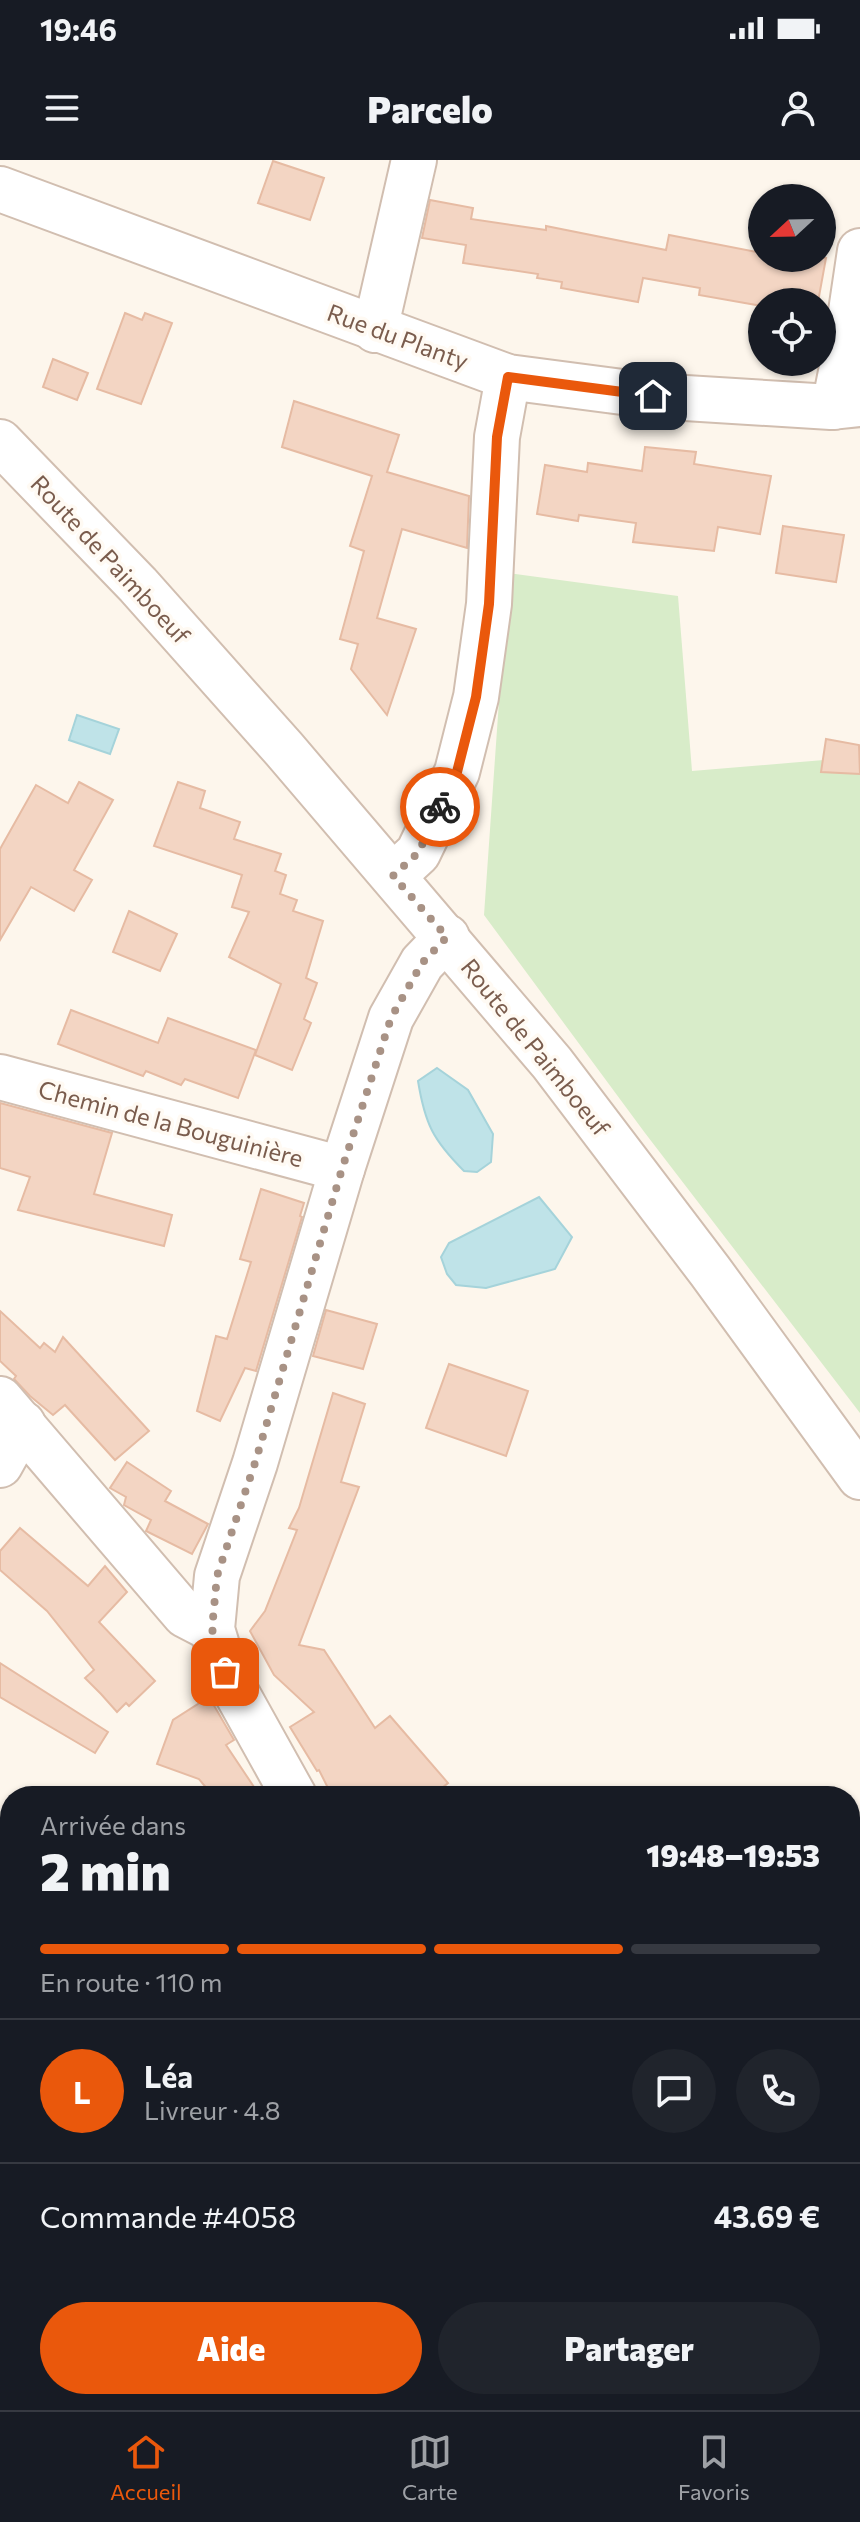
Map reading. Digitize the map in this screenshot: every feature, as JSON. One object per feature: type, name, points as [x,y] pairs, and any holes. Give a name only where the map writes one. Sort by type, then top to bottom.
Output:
[{"type":"street","points":[[375,330],[384,302],[414,160]]},
{"type":"street","name":"Rue du Planty","points":[[0,189],[508,377],[653,396],[847,406]]},
{"type":"street","points":[[847,406],[845,352],[860,251]]},
{"type":"street","points":[[393,876],[418,853],[457,772],[476,697],[489,604],[497,437],[508,377]]},
{"type":"street","name":"Route de Paimboeuf","points":[[7,447],[149,597],[447,937],[562,1076],[710,1271],[860,1477]]},
{"type":"street","points":[[288,1786],[225,1672],[212,1629],[217,1576],[255,1463],[342,1169],[391,1018],[422,963],[447,937]]},
{"type":"street","name":"Chemin de la Bouguinière","points":[[0,1077],[342,1169]]},
{"type":"street","points":[[11,1412],[185,1615],[212,1629]]},
{"type":"street","points":[[0,1465],[11,1412]]},
{"type":"green space","points":[[508,573],[678,596],[692,771],[860,757],[860,1413],[645,1133],[484,915]]},
{"type":"water","points":[[77,715],[119,729],[110,754],[69,740]]},
{"type":"water","points":[[437,1068],[468,1090],[493,1134],[491,1162],[477,1172],[464,1171],[453,1160],[427,1120],[418,1081]]},
{"type":"water","points":[[539,1197],[572,1237],[555,1269],[486,1288],[456,1285],[447,1274],[441,1257],[449,1243]]},
{"type":"building","points":[[273,161],[324,178],[310,220],[258,203]]},
{"type":"building","points":[[430,200],[473,208],[471,219],[546,230],[546,226],[666,250],[669,235],[748,250],[748,272],[823,272],[821,288],[748,288],[748,304],[699,295],[700,288],[643,278],[638,302],[561,288],[562,282],[537,278],[538,274],[463,263],[466,245],[422,238]]},
{"type":"building","points":[[125,313],[142,320],[145,313],[172,323],[141,404],[97,389]]},
{"type":"building","points":[[53,359],[88,373],[77,400],[43,387]]},
{"type":"building","points":[[294,401],[399,435],[387,472],[469,496],[467,548],[402,529],[377,618],[416,629],[387,715],[351,669],[358,644],[340,639],[364,551],[350,546],[372,476],[282,447]]},
{"type":"building","points":[[645,447],[696,452],[694,464],[771,476],[760,534],[718,527],[714,551],[633,542],[636,523],[579,515],[578,521],[537,514],[545,465],[587,472],[588,463],[642,471]]},
{"type":"building","points":[[783,526],[844,535],[836,582],[776,573]]},
{"type":"building","points":[[826,739],[859,745],[860,774],[821,772]]},
{"type":"building","points":[[79,782],[113,800],[74,870],[92,880],[74,911],[31,887],[0,940],[0,849],[36,785],[68,803]]},
{"type":"building","points":[[178,782],[205,791],[200,808],[240,822],[234,839],[281,854],[275,871],[286,875],[280,894],[297,900],[293,911],[323,921],[306,978],[317,983],[304,1019],[311,1023],[292,1070],[255,1055],[281,984],[229,957],[249,912],[232,907],[242,875],[154,846]]},
{"type":"building","points":[[129,911],[177,934],[160,971],[113,952]]},
{"type":"building","points":[[71,1010],[158,1043],[168,1018],[256,1050],[238,1098],[185,1079],[181,1085],[146,1071],[143,1076],[58,1044]]},
{"type":"building","points":[[0,1103],[112,1133],[94,1194],[172,1215],[164,1246],[18,1210],[30,1177],[0,1168]]},
{"type":"building","points":[[261,1189],[304,1203],[302,1217],[256,1371],[245,1368],[220,1421],[197,1411],[216,1336],[227,1339],[251,1262],[240,1259]]},
{"type":"building","points":[[326,1310],[377,1324],[363,1369],[313,1356]]},
{"type":"building","points":[[0,1311],[40,1348],[44,1343],[55,1352],[63,1337],[149,1431],[115,1460],[65,1405],[53,1415],[30,1396],[0,1361]]},
{"type":"building","points":[[449,1364],[528,1391],[506,1456],[426,1428]]},
{"type":"building","points":[[333,1393],[365,1404],[341,1482],[359,1487],[299,1645],[324,1650],[375,1728],[390,1716],[448,1783],[444,1786],[327,1786],[290,1727],[314,1712],[274,1675],[250,1631],[265,1611],[297,1530],[289,1528],[299,1508]]},
{"type":"building","points":[[127,1462],[171,1491],[165,1501],[208,1524],[192,1554],[146,1531],[151,1520],[124,1505],[126,1497],[110,1488]]},
{"type":"building","points":[[20,1528],[88,1586],[105,1566],[127,1592],[99,1622],[155,1681],[129,1706],[126,1703],[117,1712],[85,1678],[94,1670],[47,1611],[0,1570],[0,1551]]},
{"type":"building","points":[[0,1663],[108,1732],[95,1753],[0,1697]]},
{"type":"building","points":[[209,1697],[234,1740],[226,1745],[253,1786],[205,1786],[199,1779],[157,1764],[173,1720]]},
{"type":"way so far","points":[[225,1672],[212,1629],[217,1576],[255,1463],[342,1169],[391,1018],[422,963],[447,937],[393,876],[418,853],[440,807]]},
{"type":"route","points":[[440,807],[457,772],[476,697],[489,604],[497,437],[508,377],[653,396]]}]
